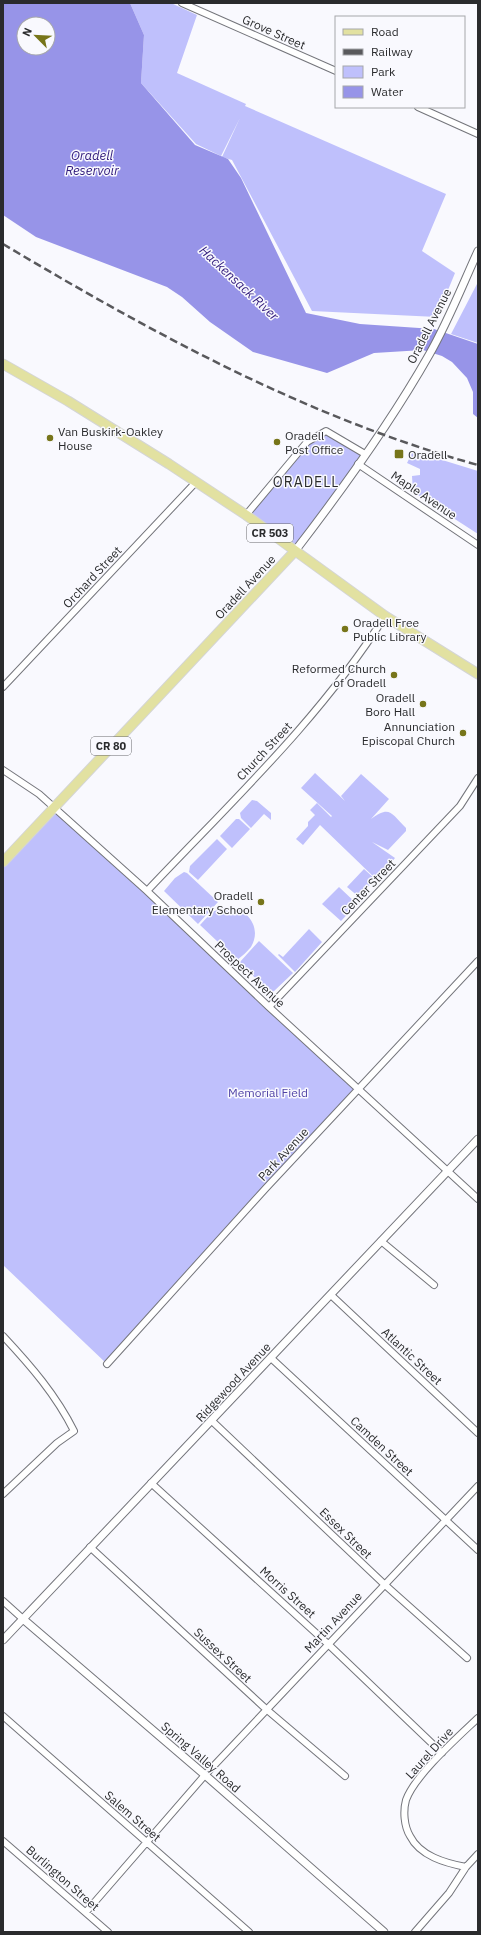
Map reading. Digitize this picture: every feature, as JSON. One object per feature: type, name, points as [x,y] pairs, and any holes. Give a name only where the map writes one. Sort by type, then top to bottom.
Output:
[{"type":"main road","name":"CR 503","points":[[3,364],[99,420],[196,482],[246,515],[385,616],[478,674]]},
{"type":"main road","name":"Oradell Avenue","points":[[3,862],[295,551]]},
{"type":"street","name":"Grove Street","points":[[182,3],[335,71]]},
{"type":"street","points":[[420,108],[478,134]]},
{"type":"street","name":"Oradell Avenue","points":[[295,551],[365,454],[429,355],[444,326],[478,250]]},
{"type":"street","points":[[246,515],[307,442],[326,431],[365,454]]},
{"type":"street","name":"Maple Avenue","points":[[358,464],[478,545]]},
{"type":"street","name":"Orchard Street","points":[[3,687],[196,482]]},
{"type":"street","name":"Church Street","points":[[147,891],[321,706],[362,652],[385,616]]},
{"type":"street","name":"Prospect Avenue","points":[[3,770],[40,794],[147,891],[269,1007],[478,1199]]},
{"type":"street","name":"Center Street","points":[[269,1007],[460,806],[478,778]]},
{"type":"street","name":"Park Avenue","points":[[107,1364],[358,1089],[478,961]]},
{"type":"street","name":"Ridgewood Avenue","points":[[3,1640],[478,1139]]},
{"type":"street","points":[[381,1241],[434,1285]]},
{"type":"street","name":"Atlantic Street","points":[[331,1295],[478,1433]]},
{"type":"street","points":[[3,1336],[27,1362],[54,1396],[74,1431],[57,1443],[3,1494]]},
{"type":"street","name":"Camden Street","points":[[271,1358],[478,1550]]},
{"type":"street","name":"Essex Street","points":[[212,1420],[384,1584],[467,1658]]},
{"type":"street","name":"Morris Street","points":[[151,1483],[328,1644],[442,1753]]},
{"type":"street","name":"Martin Avenue","points":[[86,1912],[205,1775],[478,1486]]},
{"type":"street","name":"Sussex Street","points":[[90,1547],[266,1710],[345,1776]]},
{"type":"street","name":"Spring Valley Road","points":[[3,1602],[205,1775],[384,1932]]},
{"type":"street","name":"Salem Street","points":[[3,1716],[249,1932]]},
{"type":"street","name":"Laurel Drive","points":[[466,1867],[440,1860],[414,1844],[405,1822],[404,1812],[410,1792],[442,1753],[478,1718]]},
{"type":"street","name":"Burlington Street","points":[[3,1841],[108,1932]]},
{"type":"street","points":[[414,1932],[449,1893],[466,1867],[478,1854]]},
{"type":"green space","points":[[130,3],[171,3],[197,15],[177,73],[246,104],[245,106],[446,194],[422,251],[455,273],[437,317],[312,311],[232,160],[222,157],[240,118],[221,156],[196,144],[141,83],[144,35]]},
{"type":"green space","points":[[478,282],[478,343],[451,334]]},
{"type":"green space","points":[[326,431],[365,454],[295,551],[246,515],[307,442]]},
{"type":"green space","points":[[413,451],[478,471],[478,534],[413,492],[412,476],[420,475],[420,469],[407,463]]},
{"type":"green space","points":[[315,773],[345,801],[341,796],[361,774],[389,799],[371,819],[382,812],[390,813],[406,828],[406,831],[388,850],[372,842],[395,858],[377,880],[320,825],[303,845],[296,839],[308,826],[308,822],[315,815],[310,810],[317,803],[331,817],[332,816],[301,788]]},
{"type":"green space","points":[[252,800],[257,801],[271,813],[271,820],[264,814],[251,828],[241,818],[240,813]]},
{"type":"green space","name":"Memorial Field","points":[[54,807],[358,1089],[107,1364],[3,1265],[3,862]]},
{"type":"green space","points":[[236,819],[239,819],[250,829],[232,848],[220,836]]},
{"type":"green space","points":[[217,839],[227,849],[198,880],[189,872],[190,866]]},
{"type":"green space","points":[[364,869],[375,879],[359,897],[347,887]]},
{"type":"green space","points":[[184,872],[187,873],[218,902],[198,924],[164,891],[175,878]]},
{"type":"green space","points":[[339,887],[357,904],[341,921],[322,904]]},
{"type":"green space","points":[[225,907],[240,910],[246,914],[254,925],[255,932],[251,947],[237,960],[200,925],[212,912]]},
{"type":"green space","points":[[309,929],[322,942],[295,972],[278,955],[279,954],[283,957]]},
{"type":"green space","points":[[259,941],[293,973],[272,993],[239,963]]},
{"type":"water","points":[[3,3],[130,3],[144,35],[141,83],[195,145],[228,159],[241,178],[306,313],[360,324],[434,329],[478,344],[478,418],[473,414],[473,392],[467,378],[452,362],[442,356],[423,350],[374,353],[327,373],[253,352],[210,322],[182,297],[167,287],[36,237],[3,215]]},
{"type":"railway","points":[[3,244],[117,310],[233,371],[353,423],[415,446],[478,465]]},
{"type":"place","name":"Van Buskirk-Oakley House","points":[[50,438]]},
{"type":"place","name":"Oradell Post Office","points":[[277,442]]},
{"type":"place","name":"Oradell","points":[[399,454]]},
{"type":"place","name":"Oradell Free Public Library","points":[[345,629]]},
{"type":"place","name":"Reformed Church of Oradell","points":[[394,675]]},
{"type":"place","name":"Oradell Boro Hall","points":[[423,704]]},
{"type":"place","name":"Annunciation Episcopal Church","points":[[463,733]]},
{"type":"place","name":"Oradell Elementary School","points":[[261,902]]},
{"type":"district","name":"ORADELL","points":[[306,482]]},
{"type":"water label","name":"Oradell Reservoir","points":[[92,162]]},
{"type":"water label","name":"Hackensack River","points":[[239,283]]}]
